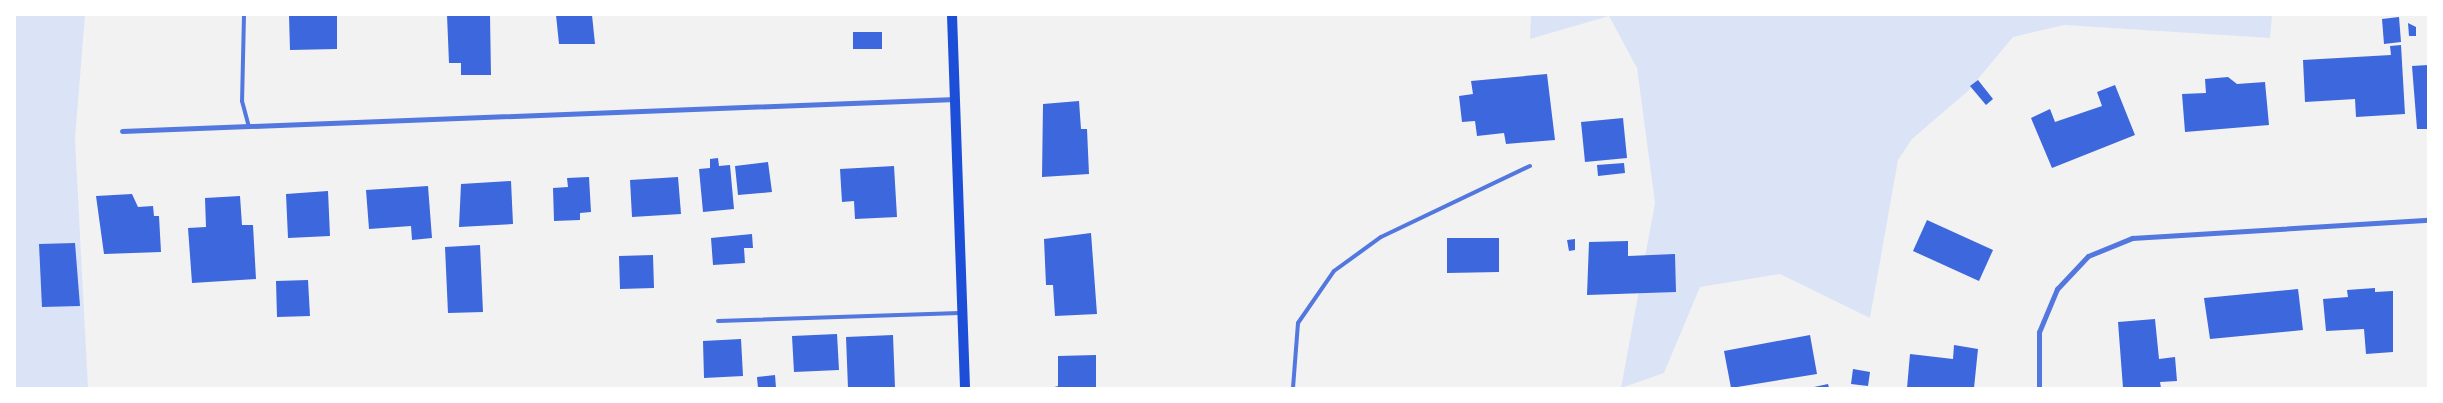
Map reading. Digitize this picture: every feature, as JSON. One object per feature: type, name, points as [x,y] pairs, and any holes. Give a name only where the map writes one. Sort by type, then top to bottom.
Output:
[{"type":"main road","points":[[952,15],[965,388]]},
{"type":"street","points":[[122,131],[956,99]]},
{"type":"street","points":[[2039,388],[2039,332],[2057,289],[2088,256],[2132,238],[2428,220]]},
{"type":"lane","points":[[244,15],[242,101],[250,127]]},
{"type":"lane","points":[[1293,388],[1298,323],[1334,271],[1381,238],[1530,166]]},
{"type":"lane","points":[[718,321],[962,313]]},
{"type":"shaded area","points":[[15,15],[85,15],[75,139],[88,388],[15,388]]},
{"type":"shaded area","points":[[1531,15],[2272,15],[2270,38],[2064,25],[2013,37],[1968,91],[1912,139],[1898,160],[1870,318],[1780,274],[1700,287],[1664,373],[1621,388],[1655,203],[1637,68],[1609,16],[1530,39]]},
{"type":"building","points":[[289,15],[337,15],[337,49],[290,50]]},
{"type":"building","points":[[447,15],[490,15],[491,75],[461,75],[461,63],[449,63]]},
{"type":"building","points":[[556,15],[592,15],[595,44],[559,44]]},
{"type":"building","points":[[2399,17],[2401,42],[2384,44],[2382,19]]},
{"type":"building","points":[[2408,23],[2416,27],[2416,36],[2409,36]]},
{"type":"building","points":[[853,32],[882,32],[882,49],[853,49]]},
{"type":"building","points":[[2401,45],[2405,114],[2356,117],[2355,99],[2305,102],[2303,60],[2391,55],[2390,46]]},
{"type":"building","points":[[2428,65],[2428,129],[2417,129],[2412,66]]},
{"type":"building","points":[[1547,74],[1555,140],[1506,144],[1504,133],[1477,136],[1475,121],[1462,122],[1459,96],[1473,94],[1471,81]]},
{"type":"building","points":[[2228,77],[2237,84],[2265,82],[2269,125],[2185,132],[2182,94],[2206,93],[2205,79]]},
{"type":"building","points":[[1978,80],[1993,99],[1986,105],[1970,86]]},
{"type":"building","points":[[2115,85],[2135,135],[2052,168],[2031,118],[2050,109],[2055,122],[2102,106],[2097,92]]},
{"type":"building","points":[[1079,101],[1081,129],[1087,129],[1089,174],[1042,177],[1043,104]]},
{"type":"building","points":[[1623,118],[1627,158],[1585,162],[1581,122]]},
{"type":"building","points":[[718,158],[719,166],[730,165],[734,209],[703,212],[699,169],[710,168],[710,159]]},
{"type":"building","points":[[768,162],[772,192],[738,195],[735,166]]},
{"type":"building","points":[[1624,163],[1625,173],[1598,176],[1597,165]]},
{"type":"building","points":[[894,166],[897,217],[855,219],[854,201],[842,202],[840,169]]},
{"type":"building","points":[[589,177],[591,212],[580,213],[580,220],[554,221],[553,188],[568,187],[567,178]]},
{"type":"building","points":[[678,177],[681,214],[632,217],[630,180]]},
{"type":"building","points":[[511,181],[513,224],[459,227],[461,184]]},
{"type":"building","points":[[428,186],[432,238],[412,240],[411,226],[369,229],[366,190]]},
{"type":"building","points":[[328,191],[330,236],[288,238],[286,194]]},
{"type":"building","points":[[132,194],[138,207],[153,206],[154,216],[159,216],[161,252],[104,254],[96,196]]},
{"type":"building","points":[[240,196],[242,225],[253,225],[256,279],[192,283],[188,228],[206,227],[205,198]]},
{"type":"building","points":[[1927,220],[1993,250],[1979,281],[1913,251]]},
{"type":"building","points":[[1091,233],[1097,314],[1055,316],[1053,285],[1046,285],[1044,239]]},
{"type":"building","points":[[752,234],[753,248],[744,248],[745,263],[713,265],[711,238]]},
{"type":"building","points":[[1447,238],[1499,238],[1499,272],[1447,273]]},
{"type":"building","points":[[1575,239],[1575,250],[1569,251],[1567,240]]},
{"type":"building","points":[[1628,241],[1628,256],[1675,254],[1676,292],[1587,295],[1589,242]]},
{"type":"building","points":[[75,243],[80,306],[42,307],[39,244]]},
{"type":"building","points":[[480,245],[483,312],[448,313],[445,247]]},
{"type":"building","points":[[653,255],[654,288],[620,289],[619,256]]},
{"type":"building","points":[[308,280],[310,316],[277,317],[276,281]]},
{"type":"building","points":[[2375,288],[2375,292],[2393,291],[2393,352],[2366,354],[2364,329],[2326,331],[2323,299],[2348,297],[2347,290]]},
{"type":"building","points":[[2298,289],[2303,330],[2210,339],[2204,298]]},
{"type":"building","points":[[2155,319],[2159,359],[2175,357],[2177,381],[2160,382],[2161,388],[2123,388],[2118,322]]},
{"type":"building","points":[[837,334],[839,370],[794,372],[792,336]]},
{"type":"building","points":[[893,335],[895,388],[848,388],[846,337]]},
{"type":"building","points":[[1810,335],[1817,374],[1731,388],[1724,351]]},
{"type":"building","points":[[741,339],[743,376],[704,378],[703,341]]},
{"type":"building","points":[[1954,345],[1978,349],[1974,388],[1907,388],[1910,354],[1953,359]]},
{"type":"building","points":[[1096,355],[1096,388],[1051,388],[1058,386],[1058,356]]},
{"type":"building","points":[[1853,369],[1870,372],[1868,386],[1851,384]]},
{"type":"building","points":[[775,375],[776,388],[758,388],[757,377]]},
{"type":"building","points":[[1828,384],[1829,388],[1814,387]]}]
